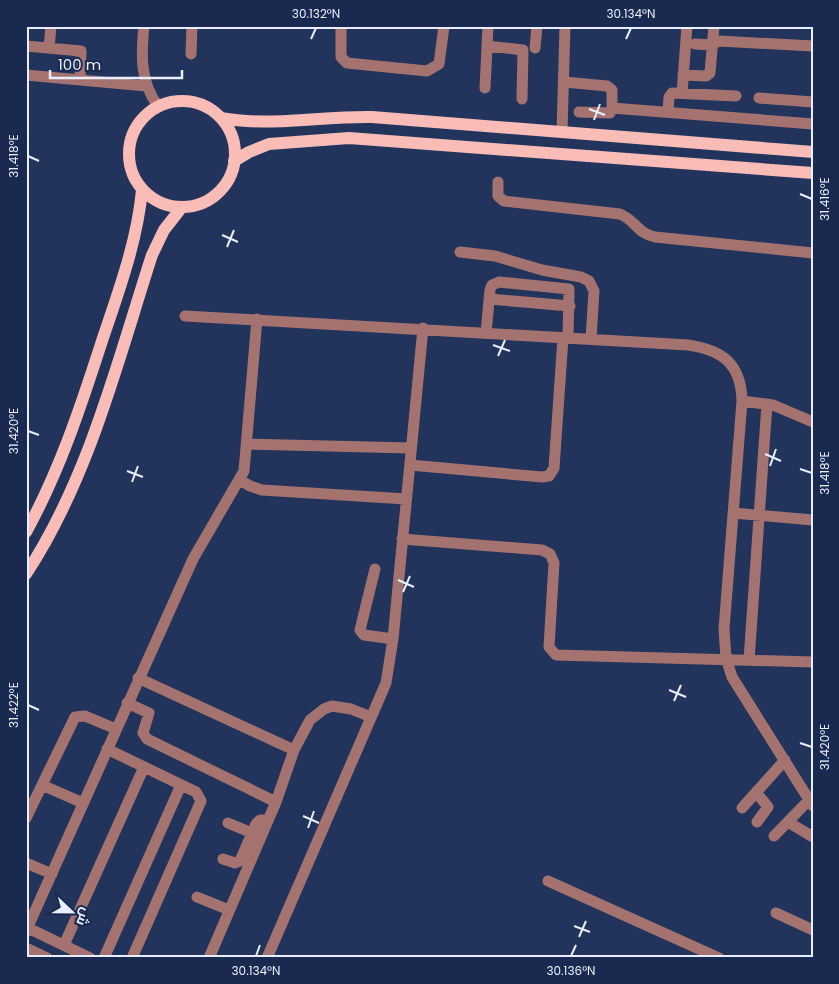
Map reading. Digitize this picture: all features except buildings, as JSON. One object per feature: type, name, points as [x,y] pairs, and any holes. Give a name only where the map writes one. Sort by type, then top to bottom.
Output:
[{"type":"main road","points":[[174,101],[192,102],[208,108],[221,118],[233,138],[234,161],[229,178],[220,191],[198,205],[182,207],[160,203],[142,190],[130,166],[130,140],[144,117],[158,106],[174,101]]},
{"type":"main road","points":[[221,118],[257,123],[324,117],[372,117],[813,152]]},
{"type":"main road","points":[[234,161],[249,152],[269,144],[349,138],[813,173]]},
{"type":"main road","points":[[26,532],[52,483],[74,426],[126,272],[137,228],[142,190]]},
{"type":"main road","points":[[26,574],[55,524],[87,453],[152,254],[164,230],[182,207]]},
{"type":"lane","points":[[49,48],[51,26]]},
{"type":"lane","points":[[144,26],[141,59],[146,86],[158,106]]},
{"type":"lane","points":[[191,54],[192,26]]},
{"type":"lane","points":[[341,26],[341,57],[347,62],[427,71],[439,64],[444,26]]},
{"type":"lane","points":[[535,48],[536,26]]},
{"type":"lane","points":[[562,132],[565,26]]},
{"type":"lane","points":[[682,93],[687,26]]},
{"type":"lane","points":[[683,75],[708,75],[714,26]]},
{"type":"lane","points":[[484,88],[490,28]]},
{"type":"lane","points":[[695,44],[712,44],[719,41],[813,46]]},
{"type":"lane","points":[[26,46],[81,51],[80,80]]},
{"type":"lane","points":[[487,46],[523,50],[522,99]]},
{"type":"lane","points":[[26,75],[146,86]]},
{"type":"lane","points":[[564,82],[609,87],[613,92],[612,108],[608,114],[578,112]]},
{"type":"lane","points":[[668,112],[670,94],[736,96]]},
{"type":"lane","points":[[612,108],[812,124],[813,103],[758,98]]},
{"type":"lane","points":[[498,182],[498,196],[504,201],[620,214],[648,235],[813,253]]},
{"type":"lane","points":[[460,252],[495,256],[542,270],[586,278],[592,284],[594,291],[591,339]]},
{"type":"lane","points":[[410,465],[542,478],[549,476],[554,468],[570,291],[566,287],[498,282],[492,285],[486,333]]},
{"type":"lane","points":[[489,299],[570,306]]},
{"type":"lane","points":[[185,316],[423,328],[688,345],[713,351],[725,358],[736,372],[742,401],[724,629],[726,658],[740,690],[811,803],[774,836]]},
{"type":"lane","points":[[90,958],[27,929],[138,678],[200,544],[240,480],[246,466],[257,319]]},
{"type":"lane","points":[[267,958],[386,683],[393,639],[423,328]]},
{"type":"lane","points":[[742,401],[767,404],[813,422]]},
{"type":"lane","points":[[749,660],[767,404]]},
{"type":"lane","points":[[248,444],[411,448]]},
{"type":"lane","points":[[240,480],[262,490],[406,499]]},
{"type":"lane","points":[[733,513],[813,520]]},
{"type":"lane","points":[[402,539],[542,550],[550,554],[554,563],[549,647],[556,655],[726,658],[813,662]]},
{"type":"lane","points":[[375,569],[360,630],[364,635],[393,639]]},
{"type":"lane","points":[[138,678],[294,750]]},
{"type":"lane","points":[[127,703],[149,713],[143,732],[147,739],[276,802]]},
{"type":"lane","points":[[209,958],[276,802],[294,750],[310,720],[324,709],[341,707],[371,717]]},
{"type":"lane","points":[[26,818],[75,717],[85,716],[116,729]]},
{"type":"lane","points":[[107,749],[198,794],[200,804],[132,958]]},
{"type":"lane","points":[[742,808],[785,760]]},
{"type":"lane","points":[[64,945],[144,767]]},
{"type":"lane","points":[[42,785],[83,803]]},
{"type":"lane","points":[[104,958],[181,785]]},
{"type":"lane","points":[[756,792],[768,807],[757,822]]},
{"type":"lane","points":[[223,859],[233,863],[240,861],[258,822],[268,820]]},
{"type":"lane","points":[[788,822],[813,837]]},
{"type":"lane","points":[[228,823],[252,833]]},
{"type":"lane","points":[[26,863],[52,874]]},
{"type":"lane","points":[[548,881],[719,958]]},
{"type":"lane","points":[[197,897],[229,910]]},
{"type":"lane","points":[[776,913],[813,930]]},
{"type":"lane","points":[[26,948],[48,958]]}]
